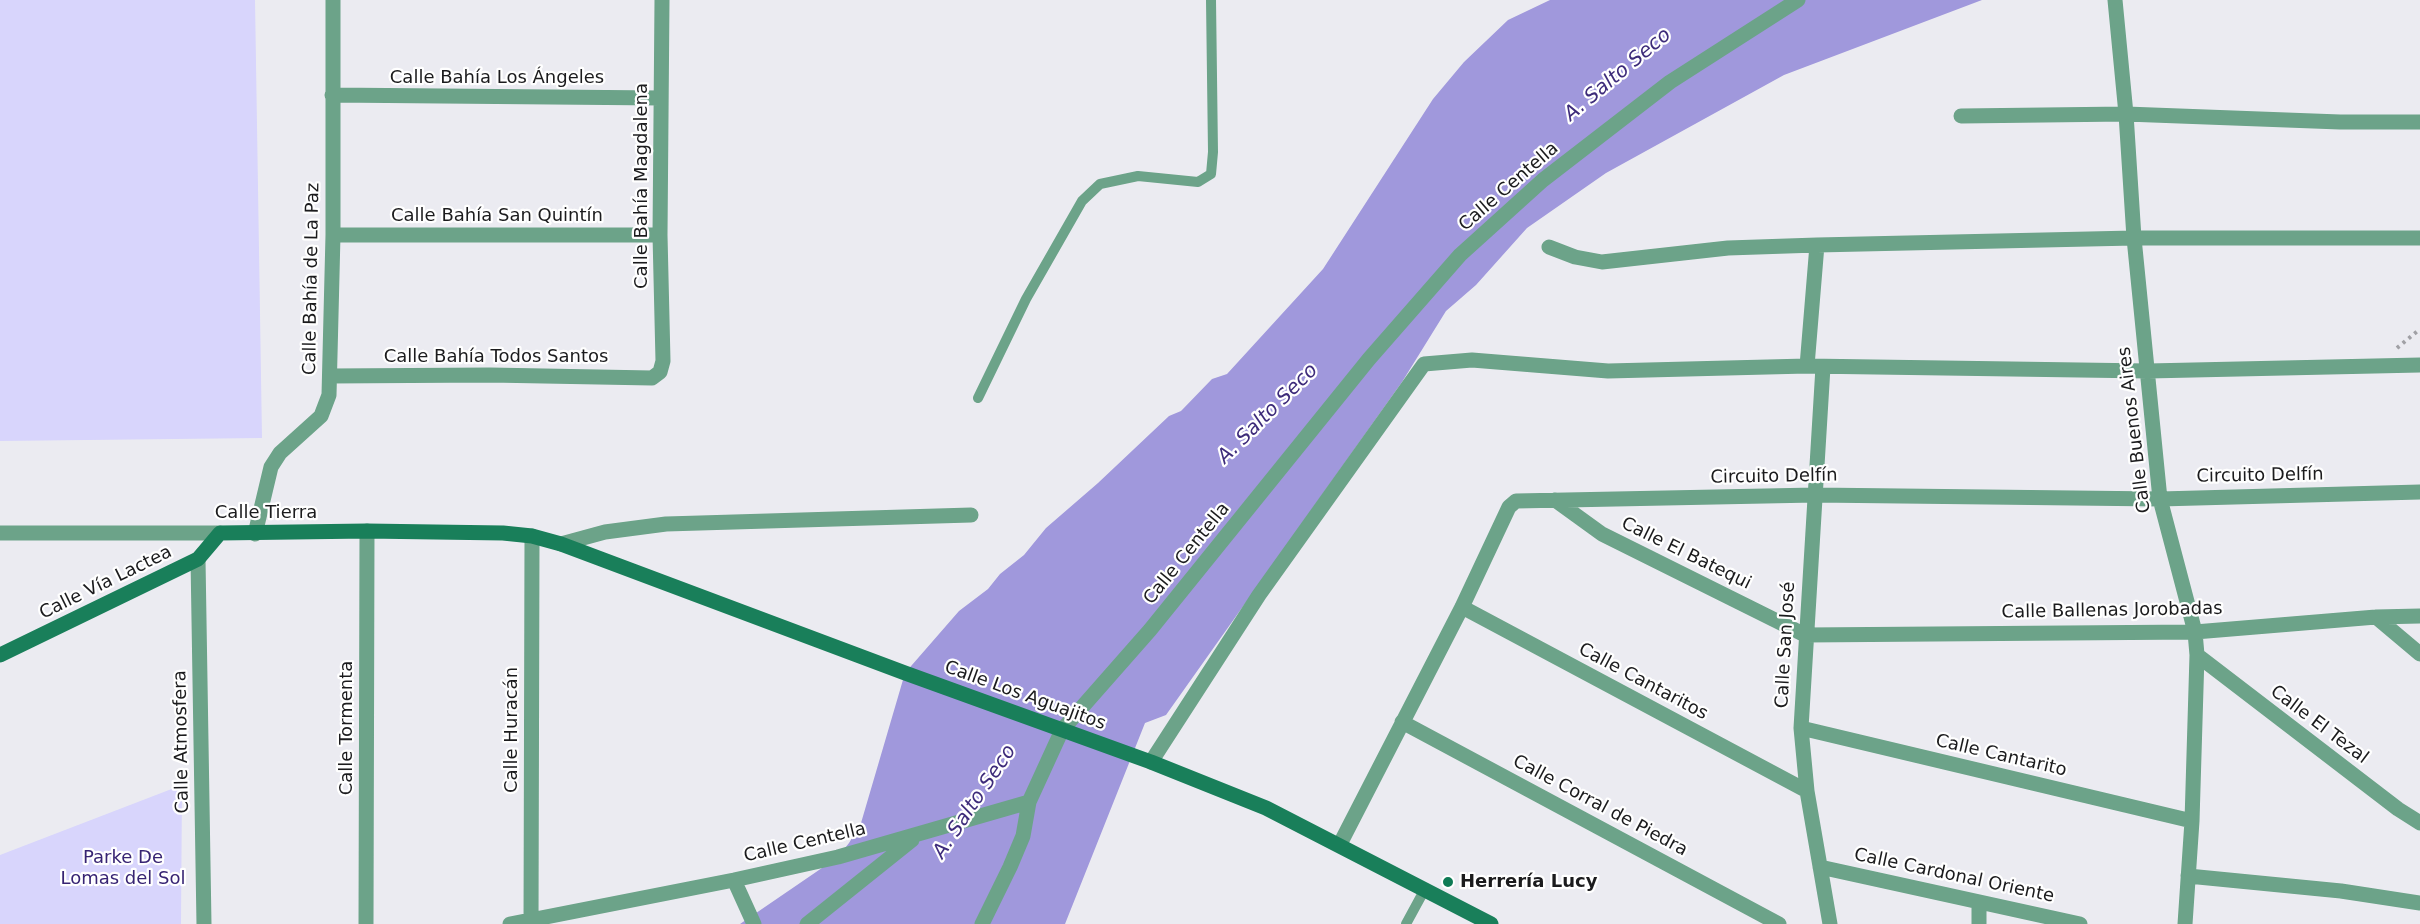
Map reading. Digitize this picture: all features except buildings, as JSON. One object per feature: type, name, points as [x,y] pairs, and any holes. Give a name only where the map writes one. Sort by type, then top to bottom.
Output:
[{"type":"street","name":"Calle Bahía de La Paz","points":[[255,534],[271,467],[280,453],[321,416],[326,406],[330,376],[333,235],[333,0]]},
{"type":"street","name":"Calle Bahía Magdalena","points":[[660,372],[663,362],[660,235],[662,0]]},
{"type":"street","name":"Calle Centella","points":[[510,924],[531,922],[838,857],[1029,802],[1062,730],[1150,630],[1369,358],[1460,255],[1543,180],[1670,82],[1798,0]]},
{"type":"street","name":"Calle Buenos Aires","points":[[2115,0],[2126,114],[2134,238],[2160,498],[2195,632],[2197,656],[2186,924]]},
{"type":"street","name":"Calle Bahía Los Ángeles","points":[[332,96],[661,98]]},
{"type":"street","points":[[1961,116],[2126,114],[2340,122],[2420,122]]},
{"type":"street","name":"Calle Bahía San Quintín","points":[[333,235],[660,235]]},
{"type":"street","points":[[1549,247],[1575,257],[1602,261],[1728,248],[1817,245],[2134,238],[2420,238]]},
{"type":"street","name":"Calle San José","points":[[1817,245],[1815,495],[1801,728],[1806,791],[1830,924]]},
{"type":"street","points":[[1151,762],[1259,595],[1424,364],[1472,360],[1608,371],[1815,367],[2148,371],[2420,365]]},
{"type":"street","name":"Calle Bahía Todos Santos","points":[[330,376],[490,375],[652,378],[660,372]]},
{"type":"street","name":"Circuito Delfín","points":[[1340,844],[1462,607],[1509,507],[1516,501],[1815,495],[2160,498],[2420,492]]},
{"type":"street","name":"Calle El Batequi","points":[[1555,500],[1602,534],[1805,635]]},
{"type":"street","points":[[561,544],[605,532],[666,524],[971,515]]},
{"type":"street","name":"Calle Tierra","points":[[0,533],[255,534],[367,531],[503,533],[532,536]]},
{"type":"street","name":"Calle Tormenta","points":[[366,924],[367,531]]},
{"type":"street","name":"Calle Vía Lactea","points":[[0,655],[198,559],[220,533]]},
{"type":"street","name":"Calle Los Aguajitos","points":[[532,536],[561,544],[1151,762],[1266,808],[1340,844],[1491,924]]},
{"type":"street","name":"Calle Huracán","points":[[531,922],[532,536]]},
{"type":"street","name":"Calle Atmosfera","points":[[198,559],[204,924]]},
{"type":"street","name":"Calle Cantaritos","points":[[1462,607],[1806,791]]},
{"type":"street","name":"Calle Ballenas Jorobadas","points":[[1805,635],[2195,632],[2376,617],[2420,616]]},
{"type":"street","points":[[2376,617],[2420,654]]},
{"type":"street","name":"Calle El Tezal","points":[[2197,656],[2398,809],[2420,823]]},
{"type":"street","name":"Calle Corral de Piedra","points":[[1402,722],[1779,924]]},
{"type":"street","name":"Calle Cantarito","points":[[1801,728],[2192,820]]},
{"type":"street","points":[[982,924],[1023,836],[1029,802]]},
{"type":"street","points":[[807,924],[919,834]]},
{"type":"street","name":"Calle Cardonal Oriente","points":[[1820,867],[2080,924]]},
{"type":"street","points":[[2188,876],[2341,891],[2420,903]]},
{"type":"street","points":[[734,880],[754,924]]},
{"type":"street","points":[[1979,902],[1979,924]]},
{"type":"lane","points":[[978,398],[1026,299],[1082,201],[1100,184],[1138,176],[1198,182],[1211,174],[1214,152],[1211,0]]},
{"type":"lane","points":[[1406,924],[1425,889]]},
{"type":"green space","points":[[0,0],[255,0],[262,438],[0,441]]},
{"type":"green space","name":"Parke De Lomas del Sol","points":[[182,785],[181,924],[0,924],[0,855]]},
{"type":"water","name":"A. Salto Seco","points":[[1550,0],[1982,0],[1784,75],[1606,173],[1527,228],[1476,285],[1446,311],[1402,382],[1166,715],[1145,723],[1065,924],[740,924],[838,857],[849,843],[861,823],[905,673],[959,611],[988,589],[1000,574],[1024,555],[1046,528],[1169,416],[1181,411],[1212,379],[1227,374],[1323,269],[1433,99],[1464,62],[1508,20]]},
{"type":"place","name":"Herrería Lucy","points":[[1448,882]]}]
